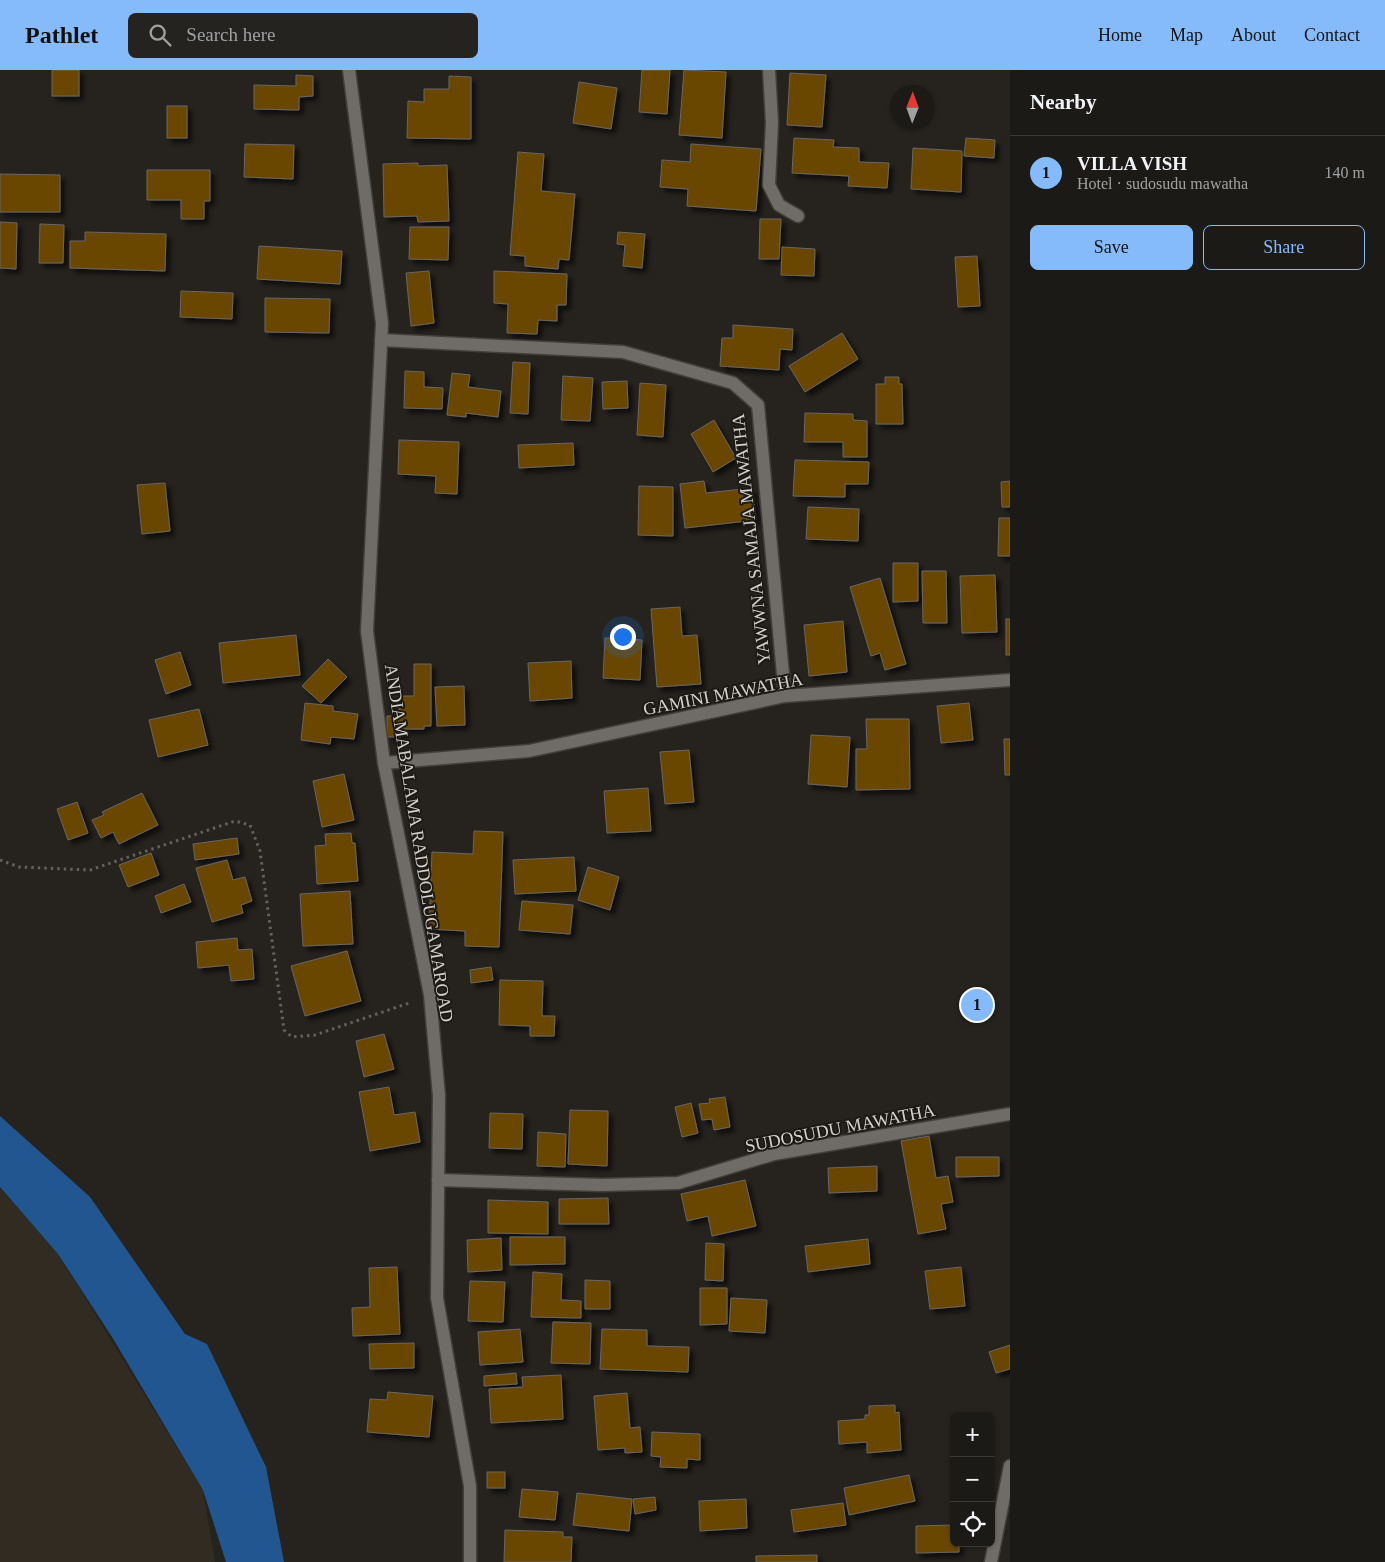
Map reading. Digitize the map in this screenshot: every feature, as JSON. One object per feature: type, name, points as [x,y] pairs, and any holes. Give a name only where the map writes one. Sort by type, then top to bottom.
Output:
[{"type":"street","name":"ANDIAMABALAMA RADDOLUGAMAROAD","points":[[348,70],[382,323],[367,631],[384,763],[430,995],[439,1096],[437,1298],[470,1486],[470,1562]]},
{"type":"street","points":[[770,70],[772,122],[768,184],[779,206],[798,216]]},
{"type":"street","name":"YAWWNA SAMAJA MAWATHA","points":[[381,340],[623,352],[733,383],[758,405],[785,696]]},
{"type":"street","name":"GAMINI MAWATHA","points":[[384,763],[529,751],[785,696],[1010,680]]},
{"type":"street","name":"SUDOSUDU MAWATHA","points":[[438,1180],[602,1185],[678,1184],[774,1154],[1010,1114]]},
{"type":"street","points":[[991,1562],[1010,1466]]},
{"type":"path","points":[[0,860],[19,867],[90,870],[235,821],[250,825],[260,851],[284,1030],[292,1037],[315,1035],[430,995]]},
{"type":"shaded area","points":[[0,1188],[58,1254],[203,1490],[215,1562],[0,1562]]},
{"type":"water","points":[[0,1116],[90,1197],[185,1334],[207,1344],[266,1467],[284,1562],[226,1562],[203,1490],[112,1337],[58,1254],[0,1187]]},
{"type":"building","points":[[52,70],[79,70],[79,96],[52,96]]},
{"type":"building","points":[[642,70],[670,70],[667,114],[639,112]]},
{"type":"building","points":[[684,70],[726,72],[722,138],[679,135]]},
{"type":"building","points":[[790,73],[826,75],[822,127],[787,125]]},
{"type":"building","points":[[296,75],[313,76],[313,96],[299,97],[299,110],[254,109],[254,85],[296,86]]},
{"type":"building","points":[[449,76],[471,77],[471,139],[407,138],[408,101],[424,102],[424,89],[449,89]]},
{"type":"building","points":[[579,82],[617,88],[611,129],[573,123]]},
{"type":"building","points":[[167,106],[187,106],[187,138],[167,138]]},
{"type":"building","points":[[794,138],[834,140],[833,147],[859,148],[859,162],[889,163],[887,188],[848,186],[849,176],[792,173]]},
{"type":"building","points":[[966,138],[995,140],[994,158],[964,156]]},
{"type":"building","points":[[245,144],[294,145],[293,179],[244,177]]},
{"type":"building","points":[[691,144],[761,149],[756,211],[687,206],[688,189],[660,187],[662,160],[690,162]]},
{"type":"building","points":[[913,148],[962,151],[961,192],[911,189]]},
{"type":"building","points":[[518,152],[544,154],[541,191],[575,194],[569,260],[559,259],[558,269],[525,266],[525,256],[510,255]]},
{"type":"building","points":[[418,163],[418,166],[447,165],[449,221],[418,222],[417,216],[384,217],[383,164]]},
{"type":"building","points":[[147,170],[210,170],[210,201],[204,201],[204,219],[181,219],[181,200],[147,200]]},
{"type":"building","points":[[0,174],[60,175],[60,212],[0,212]]},
{"type":"building","points":[[760,219],[781,219],[779,259],[759,259]]},
{"type":"building","points":[[0,222],[17,223],[16,269],[0,268]]},
{"type":"building","points":[[40,224],[64,225],[63,263],[39,263]]},
{"type":"building","points":[[410,227],[449,227],[448,260],[409,259]]},
{"type":"building","points":[[85,232],[166,234],[165,271],[70,268],[70,241],[85,241]]},
{"type":"building","points":[[618,232],[645,234],[642,268],[623,266],[625,245],[617,244]]},
{"type":"building","points":[[259,246],[342,251],[340,284],[257,279]]},
{"type":"building","points":[[782,247],[815,249],[814,276],[781,275]]},
{"type":"building","points":[[977,256],[980,306],[958,307],[955,257]]},
{"type":"building","points":[[429,271],[434,323],[411,326],[406,273]]},
{"type":"building","points":[[494,271],[567,274],[566,305],[557,305],[557,321],[538,320],[537,334],[507,333],[508,304],[494,303]]},
{"type":"building","points":[[181,291],[233,293],[232,319],[180,317]]},
{"type":"building","points":[[265,298],[330,299],[329,333],[265,332]]},
{"type":"building","points":[[733,325],[793,329],[792,350],[780,349],[779,370],[720,366],[722,338],[733,338]]},
{"type":"building","points":[[842,333],[858,359],[805,392],[789,366]]},
{"type":"building","points":[[513,362],[530,363],[528,414],[510,413]]},
{"type":"building","points":[[405,371],[424,372],[424,387],[443,388],[442,409],[404,408]]},
{"type":"building","points":[[452,373],[470,375],[468,387],[501,391],[498,417],[466,413],[466,417],[447,415]]},
{"type":"building","points":[[563,376],[593,378],[590,421],[561,420]]},
{"type":"building","points":[[885,377],[899,377],[899,384],[902,384],[903,424],[876,424],[876,384],[885,384]]},
{"type":"building","points":[[627,381],[628,408],[603,409],[602,382]]},
{"type":"building","points":[[640,383],[666,385],[663,437],[637,435]]},
{"type":"building","points":[[805,413],[853,414],[853,420],[867,421],[867,457],[843,457],[843,442],[804,442]]},
{"type":"building","points":[[714,420],[736,458],[713,472],[691,434]]},
{"type":"building","points":[[399,440],[459,442],[457,494],[435,493],[436,476],[398,474]]},
{"type":"building","points":[[573,443],[574,465],[519,468],[518,445]]},
{"type":"building","points":[[795,460],[869,462],[868,484],[845,484],[845,497],[793,496]]},
{"type":"building","points":[[704,481],[706,493],[752,488],[756,520],[685,528],[680,484]]},
{"type":"building","points":[[1010,481],[1010,507],[1002,507],[1001,482]]},
{"type":"building","points":[[165,483],[170,531],[142,534],[137,485]]},
{"type":"building","points":[[639,486],[673,487],[673,536],[638,535]]},
{"type":"building","points":[[808,507],[859,509],[858,541],[806,539]]},
{"type":"building","points":[[999,518],[1010,518],[1010,556],[998,556]]},
{"type":"building","points":[[893,563],[918,563],[918,601],[893,602]]},
{"type":"building","points":[[922,571],[946,571],[947,623],[923,623]]},
{"type":"building","points":[[995,575],[997,632],[962,633],[960,576]]},
{"type":"building","points":[[880,578],[906,664],[885,670],[880,653],[871,656],[850,587]]},
{"type":"building","points":[[680,607],[682,636],[697,635],[701,684],[657,687],[651,609]]},
{"type":"building","points":[[1006,619],[1010,619],[1010,655],[1006,655]]},
{"type":"building","points":[[843,621],[847,672],[809,676],[804,625]]},
{"type":"building","points":[[296,635],[300,675],[223,683],[219,643]]},
{"type":"building","points":[[605,638],[642,640],[640,680],[603,678]]},
{"type":"building","points":[[180,652],[191,685],[166,694],[155,660]]},
{"type":"building","points":[[328,659],[347,677],[321,703],[302,686]]},
{"type":"building","points":[[571,661],[572,698],[530,701],[528,663]]},
{"type":"building","points":[[414,664],[431,664],[431,726],[424,726],[424,729],[401,729],[401,737],[387,737],[387,716],[399,716],[399,696],[414,696]]},
{"type":"building","points":[[464,686],[465,725],[437,726],[435,687]]},
{"type":"building","points":[[305,703],[333,706],[333,711],[358,714],[354,739],[331,737],[330,744],[301,740]]},
{"type":"building","points":[[969,703],[973,740],[941,743],[937,706]]},
{"type":"building","points":[[199,709],[208,745],[158,757],[149,720]]},
{"type":"building","points":[[866,719],[909,719],[910,789],[856,790],[856,749],[867,749]]},
{"type":"building","points":[[811,735],[850,737],[847,787],[808,784]]},
{"type":"building","points":[[1004,739],[1010,739],[1010,775],[1005,775]]},
{"type":"building","points":[[689,750],[694,802],[665,804],[660,752]]},
{"type":"building","points":[[344,774],[354,820],[322,827],[313,781]]},
{"type":"building","points":[[648,788],[651,831],[607,833],[604,791]]},
{"type":"building","points":[[142,793],[158,825],[119,844],[113,832],[101,838],[92,820],[104,815],[102,812]]},
{"type":"building","points":[[77,802],[88,833],[68,840],[57,809]]},
{"type":"building","points":[[474,831],[503,832],[499,947],[465,946],[465,931],[429,929],[432,852],[473,854]]},
{"type":"building","points":[[351,833],[352,843],[355,843],[358,881],[317,884],[315,846],[326,845],[325,834]]},
{"type":"building","points":[[237,838],[239,854],[195,860],[193,844]]},
{"type":"building","points":[[151,853],[159,875],[128,887],[119,865]]},
{"type":"building","points":[[574,857],[576,891],[515,894],[513,860]]},
{"type":"building","points":[[227,860],[233,880],[245,877],[252,901],[241,905],[243,913],[212,922],[196,868]]},
{"type":"building","points":[[588,867],[619,877],[610,910],[578,900]]},
{"type":"building","points":[[184,884],[191,902],[161,913],[155,896]]},
{"type":"building","points":[[350,891],[353,944],[303,946],[300,894]]},
{"type":"building","points":[[522,901],[573,905],[570,934],[519,930]]},
{"type":"building","points":[[237,938],[238,950],[252,949],[254,979],[231,981],[229,965],[198,968],[196,942]]},
{"type":"building","points":[[347,951],[361,1001],[305,1016],[291,966]]},
{"type":"building","points":[[491,967],[493,980],[471,983],[470,970]]},
{"type":"building","points":[[500,980],[543,981],[542,1016],[555,1016],[554,1036],[530,1036],[530,1026],[499,1025]]},
{"type":"building","points":[[384,1034],[394,1069],[364,1077],[356,1041]]},
{"type":"building","points":[[389,1087],[394,1115],[415,1112],[420,1142],[370,1151],[359,1092]]},
{"type":"building","points":[[725,1097],[730,1127],[714,1130],[712,1119],[702,1120],[699,1104],[710,1103],[709,1099]]},
{"type":"building","points":[[691,1103],[698,1133],[682,1137],[675,1107]]},
{"type":"building","points":[[570,1110],[608,1111],[607,1166],[568,1164]]},
{"type":"building","points":[[490,1113],[523,1114],[522,1149],[489,1148]]},
{"type":"building","points":[[538,1132],[566,1134],[565,1167],[537,1166]]},
{"type":"building","points":[[929,1136],[936,1178],[948,1176],[953,1202],[941,1204],[946,1229],[918,1234],[901,1141]]},
{"type":"building","points":[[956,1157],[999,1157],[999,1176],[956,1177]]},
{"type":"building","points":[[877,1166],[877,1191],[829,1193],[828,1168]]},
{"type":"building","points":[[745,1180],[756,1226],[712,1236],[708,1216],[687,1221],[681,1194]]},
{"type":"building","points":[[608,1198],[609,1224],[559,1224],[559,1199]]},
{"type":"building","points":[[488,1200],[548,1202],[548,1234],[488,1233]]},
{"type":"building","points":[[510,1237],[565,1237],[565,1264],[510,1265]]},
{"type":"building","points":[[501,1238],[502,1270],[468,1272],[467,1240]]},
{"type":"building","points":[[868,1239],[870,1264],[808,1272],[805,1246]]},
{"type":"building","points":[[706,1243],[724,1244],[723,1281],[705,1280]]},
{"type":"building","points":[[397,1267],[400,1334],[353,1336],[352,1308],[370,1307],[369,1268]]},
{"type":"building","points":[[961,1267],[965,1306],[930,1309],[925,1271]]},
{"type":"building","points":[[533,1272],[562,1274],[561,1300],[581,1301],[581,1318],[531,1317]]},
{"type":"building","points":[[585,1280],[610,1281],[610,1309],[585,1309]]},
{"type":"building","points":[[470,1281],[505,1282],[503,1322],[468,1321]]},
{"type":"building","points":[[700,1288],[727,1288],[727,1324],[700,1325]]},
{"type":"building","points":[[731,1298],[767,1300],[765,1333],[729,1331]]},
{"type":"building","points":[[553,1322],[591,1323],[590,1364],[551,1363]]},
{"type":"building","points":[[520,1329],[523,1362],[480,1365],[478,1332]]},
{"type":"building","points":[[602,1329],[647,1330],[647,1346],[689,1347],[688,1372],[600,1369]]},
{"type":"building","points":[[414,1343],[414,1368],[370,1369],[369,1344]]},
{"type":"building","points":[[1010,1345],[1010,1369],[996,1373],[989,1352]]},
{"type":"building","points":[[516,1373],[517,1384],[484,1386],[484,1376]]},
{"type":"building","points":[[561,1375],[563,1419],[491,1423],[489,1389],[523,1387],[522,1377]]},
{"type":"building","points":[[388,1392],[433,1396],[429,1437],[367,1432],[370,1399],[387,1400]]},
{"type":"building","points":[[627,1393],[630,1428],[640,1427],[642,1452],[625,1453],[625,1448],[598,1450],[594,1396]]},
{"type":"building","points":[[895,1405],[895,1413],[899,1412],[901,1450],[867,1453],[867,1442],[839,1444],[838,1421],[865,1419],[865,1415],[869,1415],[869,1406]]},
{"type":"building","points":[[652,1432],[700,1434],[700,1460],[687,1459],[687,1468],[660,1467],[661,1457],[651,1456]]},
{"type":"building","points":[[487,1472],[505,1472],[505,1488],[487,1488]]},
{"type":"building","points":[[909,1475],[915,1501],[849,1515],[844,1488]]},
{"type":"building","points":[[522,1489],[558,1492],[555,1520],[519,1517]]},
{"type":"building","points":[[577,1493],[632,1499],[629,1531],[573,1525]]},
{"type":"building","points":[[655,1497],[656,1510],[635,1514],[633,1499]]},
{"type":"building","points":[[746,1499],[747,1528],[700,1531],[699,1501]]},
{"type":"building","points":[[843,1503],[846,1525],[794,1532],[791,1510]]},
{"type":"building","points":[[950,1525],[950,1547],[959,1547],[959,1552],[916,1553],[916,1526]]},
{"type":"building","points":[[505,1530],[563,1532],[563,1537],[572,1537],[571,1562],[504,1562]]},
{"type":"building","points":[[817,1555],[817,1562],[756,1562],[756,1556]]},
{"type":"place","name":"VILLA VISH","points":[[977,1005]]}]
